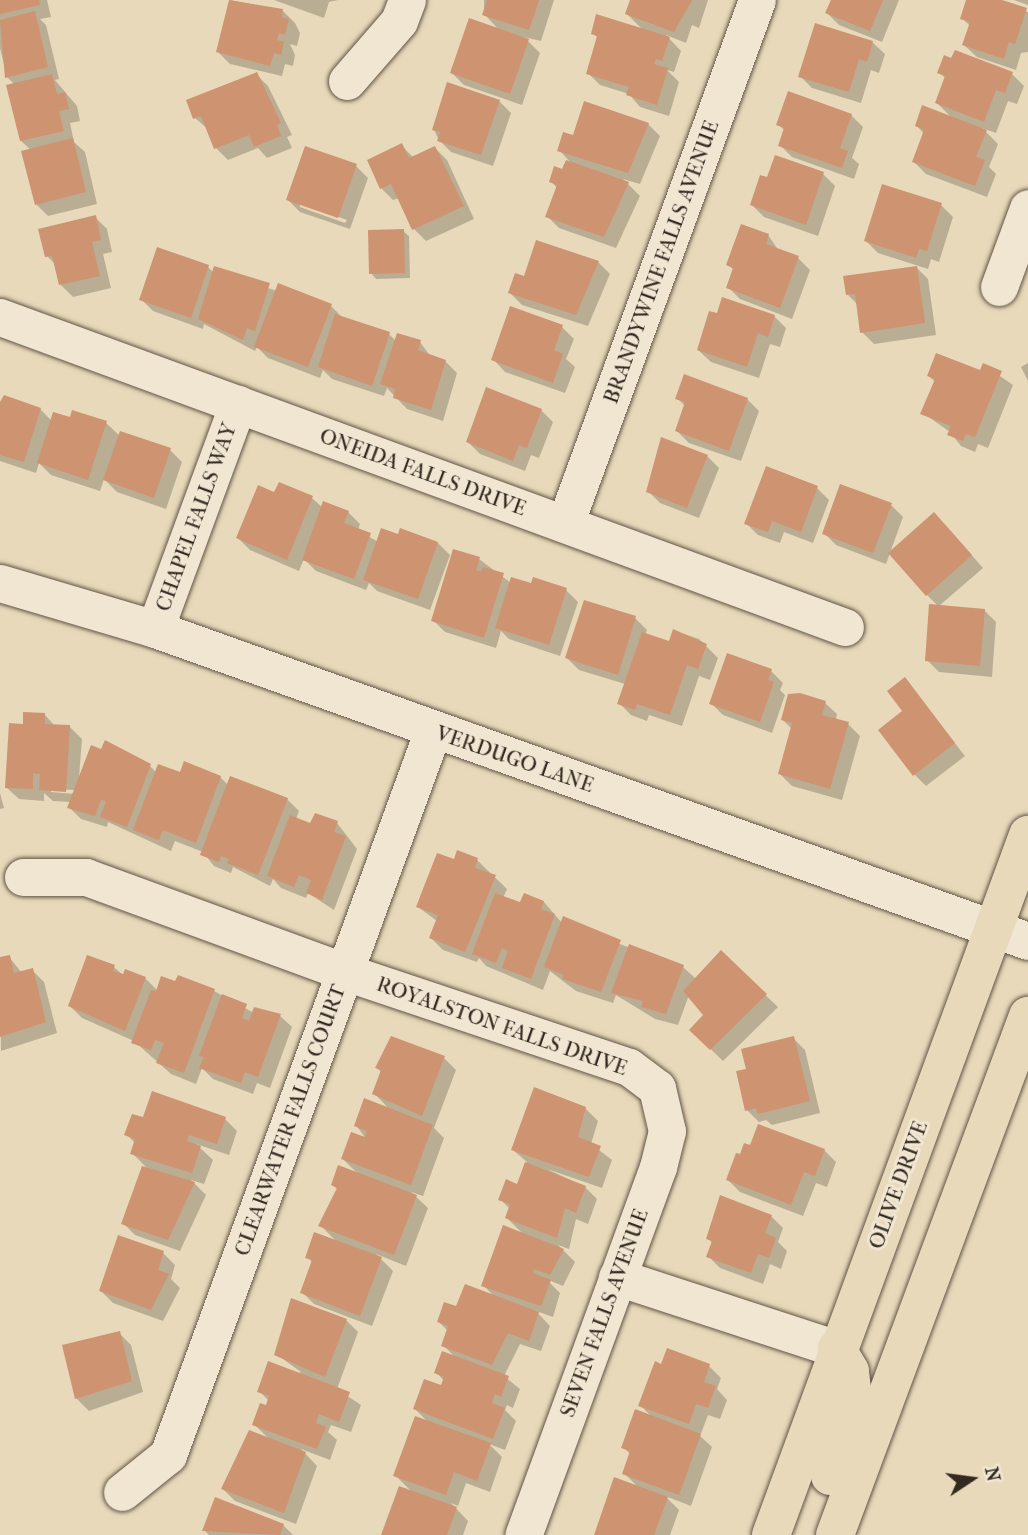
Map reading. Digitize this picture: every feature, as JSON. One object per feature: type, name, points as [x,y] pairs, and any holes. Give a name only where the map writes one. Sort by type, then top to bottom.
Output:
[{"type":"main road","name":"OLIVE DRIVE","points":[[771,1535],[837,1349],[1011,935],[1028,835]]},
{"type":"main road","points":[[835,1535],[1028,1016]]},
{"type":"main road","points":[[815,1535],[816,1519],[853,1397],[850,1371],[837,1349]]},
{"type":"street","points":[[347,81],[399,21],[407,0]]},
{"type":"street","name":"BRANDYWINE FALLS AVENUE","points":[[565,524],[757,0]]},
{"type":"street","points":[[999,287],[1028,208]]},
{"type":"street","name":"ONEIDA FALLS DRIVE","points":[[0,317],[845,627]]},
{"type":"street","name":"CHAPEL FALLS WAY","points":[[155,629],[238,404]]},
{"type":"street","name":"VERDUGO LANE","points":[[0,583],[155,629],[1011,935]]},
{"type":"street","name":"CLEARWATER FALLS COURT","points":[[122,1492],[167,1455],[433,730]]},
{"type":"street","name":"ROYALSTON FALLS DRIVE","points":[[23,877],[86,877],[345,972],[629,1068],[657,1088]]},
{"type":"street","name":"SEVEN FALLS AVENUE","points":[[523,1535],[667,1131],[657,1088]]},
{"type":"street","points":[[617,1277],[837,1349]]},
{"type":"building","points":[[0,0],[39,0],[40,5],[0,14]]},
{"type":"building","points":[[229,0],[283,9],[282,17],[289,19],[285,35],[279,33],[277,40],[284,42],[281,55],[274,53],[270,66],[216,52]]},
{"type":"building","points":[[487,0],[539,0],[529,30],[482,15]]},
{"type":"building","points":[[630,0],[692,0],[674,32],[625,14]]},
{"type":"building","points":[[831,0],[883,0],[870,31],[825,13]]},
{"type":"building","points":[[966,0],[1002,0],[1027,8],[1015,44],[1009,42],[1004,59],[962,45],[970,22],[960,19]]},
{"type":"building","points":[[35,11],[48,67],[5,78],[0,20]]},
{"type":"building","points":[[596,14],[670,37],[662,61],[656,59],[654,64],[668,68],[657,105],[626,95],[629,87],[586,74],[597,36],[591,34]]},
{"type":"building","points":[[469,18],[529,39],[510,94],[450,73]]},
{"type":"building","points":[[815,23],[873,41],[867,62],[859,59],[849,92],[798,77]]},
{"type":"building","points":[[955,50],[1013,72],[1005,93],[996,90],[984,122],[935,103],[945,76],[937,73],[944,55],[951,58]]},
{"type":"building","points":[[257,72],[281,123],[277,125],[281,136],[254,147],[249,135],[214,149],[201,116],[193,119],[186,100]]},
{"type":"building","points":[[52,74],[57,94],[65,92],[69,109],[59,111],[64,131],[20,141],[6,85]]},
{"type":"building","points":[[447,82],[500,100],[481,155],[437,141],[440,132],[432,130]]},
{"type":"building","points":[[788,91],[852,114],[840,148],[848,151],[842,168],[778,146],[784,128],[776,125]]},
{"type":"building","points":[[584,101],[649,123],[628,173],[557,151],[563,132],[573,135]]},
{"type":"building","points":[[922,105],[987,130],[976,157],[985,160],[975,186],[912,162],[924,130],[915,126]]},
{"type":"building","points":[[73,138],[86,192],[35,205],[21,151]]},
{"type":"building","points":[[402,143],[409,158],[435,146],[464,206],[412,230],[391,184],[380,189],[367,160]]},
{"type":"building","points":[[305,146],[357,164],[338,218],[286,200]]},
{"type":"building","points":[[775,155],[824,172],[806,225],[750,205],[760,175],[767,177]]},
{"type":"building","points":[[566,160],[629,182],[604,237],[545,217],[557,185],[549,182],[554,166],[562,169]]},
{"type":"building","points":[[882,184],[942,203],[927,251],[919,249],[916,258],[864,241]]},
{"type":"building","points":[[96,215],[101,240],[92,242],[100,276],[59,285],[52,256],[45,257],[38,229]]},
{"type":"building","points":[[741,224],[769,234],[766,244],[799,256],[780,308],[726,288],[733,268],[726,265]]},
{"type":"building","points":[[404,229],[405,273],[369,274],[368,230]]},
{"type":"building","points":[[536,240],[599,261],[576,315],[508,293],[515,273],[524,276]]},
{"type":"building","points":[[157,247],[209,265],[191,318],[139,300]]},
{"type":"building","points":[[214,266],[270,283],[255,331],[247,328],[243,340],[198,319]]},
{"type":"building","points":[[917,266],[925,323],[860,333],[855,294],[846,295],[843,276]]},
{"type":"building","points":[[278,283],[332,304],[308,367],[254,347]]},
{"type":"building","points":[[722,297],[775,315],[768,337],[758,333],[747,367],[697,350],[709,311],[717,313]]},
{"type":"building","points":[[510,306],[563,325],[554,350],[563,354],[553,383],[491,360]]},
{"type":"building","points":[[335,314],[390,332],[372,386],[318,367]]},
{"type":"building","points":[[397,333],[421,340],[418,350],[446,360],[431,410],[393,398],[395,389],[380,384]]},
{"type":"building","points":[[936,353],[980,370],[983,363],[1002,371],[975,437],[966,434],[963,441],[947,435],[951,426],[920,414],[935,379],[927,376]]},
{"type":"building","points":[[684,374],[748,398],[729,451],[675,431],[685,402],[675,399]]},
{"type":"building","points":[[486,387],[542,409],[527,448],[519,445],[513,461],[466,442]]},
{"type":"building","points":[[4,395],[41,408],[24,462],[0,455],[0,402]]},
{"type":"building","points":[[72,410],[107,421],[88,480],[37,463],[53,412],[70,417]]},
{"type":"building","points":[[120,431],[171,448],[154,498],[103,480]]},
{"type":"building","points":[[661,437],[708,455],[687,508],[646,492]]},
{"type":"building","points":[[766,466],[818,486],[801,532],[772,521],[768,532],[744,524]]},
{"type":"building","points":[[279,482],[313,496],[287,560],[236,538],[258,485],[274,492]]},
{"type":"building","points":[[840,484],[892,503],[873,553],[822,534]]},
{"type":"building","points":[[323,501],[349,511],[344,523],[371,533],[354,579],[302,560]]},
{"type":"building","points":[[934,512],[972,555],[926,596],[888,553]]},
{"type":"building","points":[[381,528],[398,534],[400,528],[438,542],[418,599],[363,580]]},
{"type":"building","points":[[453,549],[480,557],[476,570],[481,572],[483,567],[504,573],[484,638],[431,621]]},
{"type":"building","points":[[511,577],[531,583],[533,577],[567,588],[549,645],[495,628]]},
{"type":"building","points":[[584,600],[636,616],[618,675],[565,658]]},
{"type":"building","points":[[929,604],[985,609],[980,666],[925,661]]},
{"type":"building","points":[[673,629],[707,644],[698,669],[687,665],[670,715],[637,704],[635,710],[617,704],[642,632],[669,641]]},
{"type":"building","points":[[727,653],[772,669],[768,680],[774,682],[760,722],[709,704]]},
{"type":"building","points":[[905,677],[955,743],[913,776],[878,730],[902,711],[887,691]]},
{"type":"building","points":[[800,693],[826,701],[822,715],[849,722],[830,789],[778,774],[792,723],[781,720],[788,694]]},
{"type":"building","points":[[23,712],[45,713],[45,724],[70,725],[66,792],[39,790],[40,774],[33,773],[33,789],[5,788],[9,723],[23,724]]},
{"type":"building","points":[[105,740],[151,764],[127,827],[100,817],[106,801],[101,800],[95,816],[67,808],[91,745],[101,749]]},
{"type":"building","points":[[184,761],[221,776],[196,843],[163,830],[159,840],[133,830],[158,764],[180,772]]},
{"type":"building","points":[[230,776],[288,798],[258,875],[227,863],[229,859],[221,856],[219,862],[200,855]]},
{"type":"building","points":[[315,813],[338,821],[334,832],[346,836],[322,900],[306,893],[311,880],[299,875],[294,887],[267,876],[290,815],[310,823]]},
{"type":"building","points":[[457,850],[478,858],[475,868],[496,875],[465,952],[429,938],[438,915],[416,907],[437,853],[454,859]]},
{"type":"building","points":[[495,893],[520,902],[524,893],[544,901],[541,909],[555,914],[531,979],[502,968],[508,951],[502,948],[496,963],[472,954]]},
{"type":"building","points":[[563,916],[621,940],[601,992],[562,979],[564,975],[544,967]]},
{"type":"building","points":[[629,944],[684,965],[666,1014],[641,1007],[643,1001],[611,993]]},
{"type":"building","points":[[721,950],[767,994],[710,1050],[689,1030],[703,1015],[683,991]]},
{"type":"building","points":[[10,955],[14,973],[33,968],[46,1022],[0,1037],[0,957]]},
{"type":"building","points":[[87,955],[115,965],[113,971],[123,974],[125,969],[146,977],[125,1031],[68,1006]]},
{"type":"building","points":[[178,975],[215,989],[184,1073],[156,1063],[164,1043],[155,1040],[151,1050],[131,1043],[151,990],[156,991],[161,976],[175,981]]},
{"type":"building","points":[[222,994],[247,1004],[242,1018],[249,1021],[254,1007],[281,1014],[258,1077],[245,1072],[241,1083],[199,1068],[204,1057],[199,1056]]},
{"type":"building","points":[[391,1036],[445,1056],[422,1116],[372,1094],[381,1070],[375,1068]]},
{"type":"building","points":[[794,1036],[810,1101],[758,1114],[756,1108],[745,1111],[736,1071],[746,1069],[741,1049]]},
{"type":"building","points":[[534,1087],[586,1107],[578,1137],[601,1146],[589,1177],[511,1150]]},
{"type":"building","points":[[152,1091],[226,1117],[217,1144],[189,1135],[187,1141],[201,1146],[192,1173],[130,1154],[135,1139],[124,1135],[132,1114],[143,1117]]},
{"type":"building","points":[[364,1098],[433,1125],[411,1185],[341,1159],[351,1132],[365,1137],[367,1131],[354,1126]]},
{"type":"building","points":[[758,1124],[825,1149],[815,1176],[804,1172],[791,1205],[726,1180],[736,1153],[740,1154],[744,1143],[750,1145]]},
{"type":"building","points":[[525,1162],[586,1186],[576,1213],[565,1208],[557,1238],[505,1218],[510,1204],[498,1200],[506,1179],[517,1184]]},
{"type":"building","points":[[338,1165],[417,1195],[394,1255],[318,1226],[337,1188],[331,1185]]},
{"type":"building","points":[[142,1166],[195,1182],[168,1240],[121,1224]]},
{"type":"building","points":[[720,1195],[772,1215],[765,1233],[776,1238],[769,1258],[758,1254],[751,1273],[706,1257],[712,1241],[706,1239]]},
{"type":"building","points":[[503,1225],[564,1249],[550,1275],[534,1269],[533,1273],[551,1280],[541,1306],[481,1286]]},
{"type":"building","points":[[314,1232],[382,1257],[360,1316],[300,1293],[312,1260],[305,1258]]},
{"type":"building","points":[[118,1235],[164,1251],[158,1270],[169,1274],[151,1310],[99,1291]]},
{"type":"building","points":[[465,1284],[539,1312],[529,1341],[508,1333],[492,1365],[441,1346],[448,1326],[437,1322],[444,1302],[456,1306]]},
{"type":"building","points":[[291,1298],[347,1319],[325,1377],[274,1355]]},
{"type":"building","points":[[120,1331],[132,1381],[75,1399],[62,1345]]},
{"type":"building","points":[[667,1348],[710,1364],[704,1382],[716,1386],[708,1408],[696,1404],[689,1424],[638,1406],[655,1361],[661,1364]]},
{"type":"building","points":[[442,1351],[509,1376],[501,1397],[495,1394],[492,1403],[505,1408],[493,1439],[413,1409],[424,1379],[441,1385],[444,1377],[434,1373]]},
{"type":"building","points":[[268,1361],[350,1392],[339,1422],[319,1414],[316,1423],[326,1427],[317,1449],[252,1425],[260,1403],[266,1405],[269,1396],[257,1392]]},
{"type":"building","points":[[635,1409],[701,1434],[679,1495],[622,1474],[630,1451],[621,1448]]},
{"type":"building","points":[[415,1416],[491,1443],[477,1481],[454,1472],[446,1495],[393,1476]]},
{"type":"building","points":[[249,1430],[306,1452],[284,1513],[221,1489]]},
{"type":"building","points":[[614,1477],[668,1497],[654,1535],[594,1535]]},
{"type":"building","points":[[399,1486],[457,1507],[447,1535],[381,1535]]},
{"type":"building","points":[[215,1497],[284,1524],[280,1535],[202,1531]]}]
